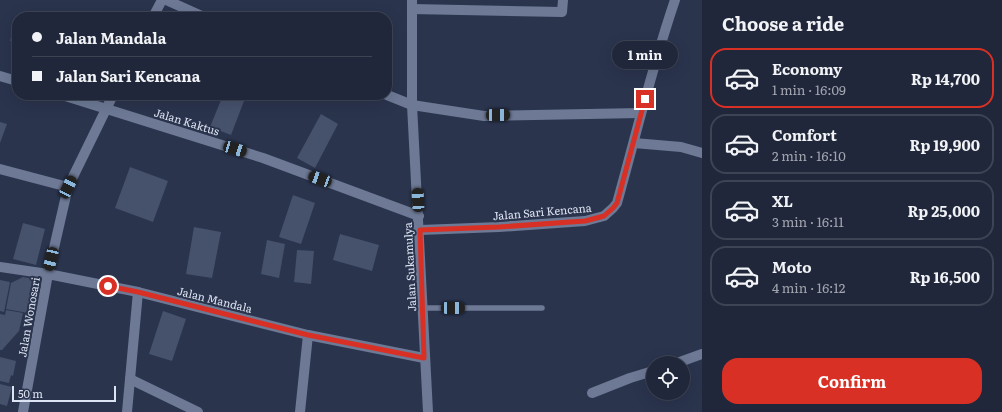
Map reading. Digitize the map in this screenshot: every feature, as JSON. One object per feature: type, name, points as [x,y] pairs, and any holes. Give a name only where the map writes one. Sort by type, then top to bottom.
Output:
[{"type":"street","points":[[156,12],[162,0]]},
{"type":"street","points":[[166,0],[193,12]]},
{"type":"street","points":[[412,5],[562,12],[563,0]]},
{"type":"street","name":"Jalan Sari Kencana","points":[[420,230],[499,227],[585,221],[604,216],[613,208],[617,203],[660,43],[675,0]]},
{"type":"street","name":"Jalan Sukamulya","points":[[412,5],[412,105],[420,230],[424,358],[428,412]]},
{"type":"street","points":[[0,76],[12,80]]},
{"type":"street","points":[[392,97],[412,105],[484,116],[641,113]]},
{"type":"street","name":"Jalan Kaktus","points":[[79,100],[263,158],[419,216]]},
{"type":"street","name":"Jalan Wonosari","points":[[23,412],[48,274],[68,187],[110,100]]},
{"type":"street","points":[[634,143],[681,147],[702,153]]},
{"type":"street","points":[[0,169],[68,187]]},
{"type":"street","name":"Jalan Mandala","points":[[0,267],[48,274],[138,292],[308,335],[424,358]]},
{"type":"street","points":[[127,412],[138,292]]},
{"type":"street","points":[[300,412],[308,335]]},
{"type":"street","points":[[690,358],[702,354]]},
{"type":"street","points":[[592,393],[646,373]]},
{"type":"street","points":[[130,380],[198,412]]},
{"type":"lane","points":[[423,308],[542,308]]},
{"type":"building","points":[[221,100],[244,101],[231,135],[210,127]]},
{"type":"building","points":[[321,114],[338,124],[315,168],[297,158]]},
{"type":"building","points":[[0,122],[7,124],[0,143]]},
{"type":"building","points":[[130,167],[168,181],[153,222],[115,208]]},
{"type":"building","points":[[293,195],[315,203],[301,244],[279,237]]},
{"type":"building","points":[[23,223],[45,229],[36,265],[13,259]]},
{"type":"building","points":[[194,227],[221,232],[212,278],[186,274]]},
{"type":"building","points":[[340,234],[379,245],[372,271],[333,260]]},
{"type":"building","points":[[267,240],[285,244],[279,278],[261,274]]},
{"type":"building","points":[[297,250],[314,251],[311,284],[294,282]]},
{"type":"building","points":[[23,277],[39,280],[33,314],[6,309],[11,283]]},
{"type":"building","points":[[0,280],[10,282],[4,312],[0,311]]},
{"type":"building","points":[[6,310],[23,313],[19,331],[2,350],[0,350],[0,314],[5,315]]},
{"type":"building","points":[[163,311],[186,319],[172,361],[149,354]]},
{"type":"building","points":[[0,357],[16,361],[13,376],[11,375],[9,383],[0,381]]},
{"type":"building","points":[[0,384],[12,387],[7,406],[0,404]]},
{"type":"route","points":[[108,286],[138,292],[308,335],[424,358],[420,230],[499,227],[585,221],[604,216],[617,203],[645,99]]}]
